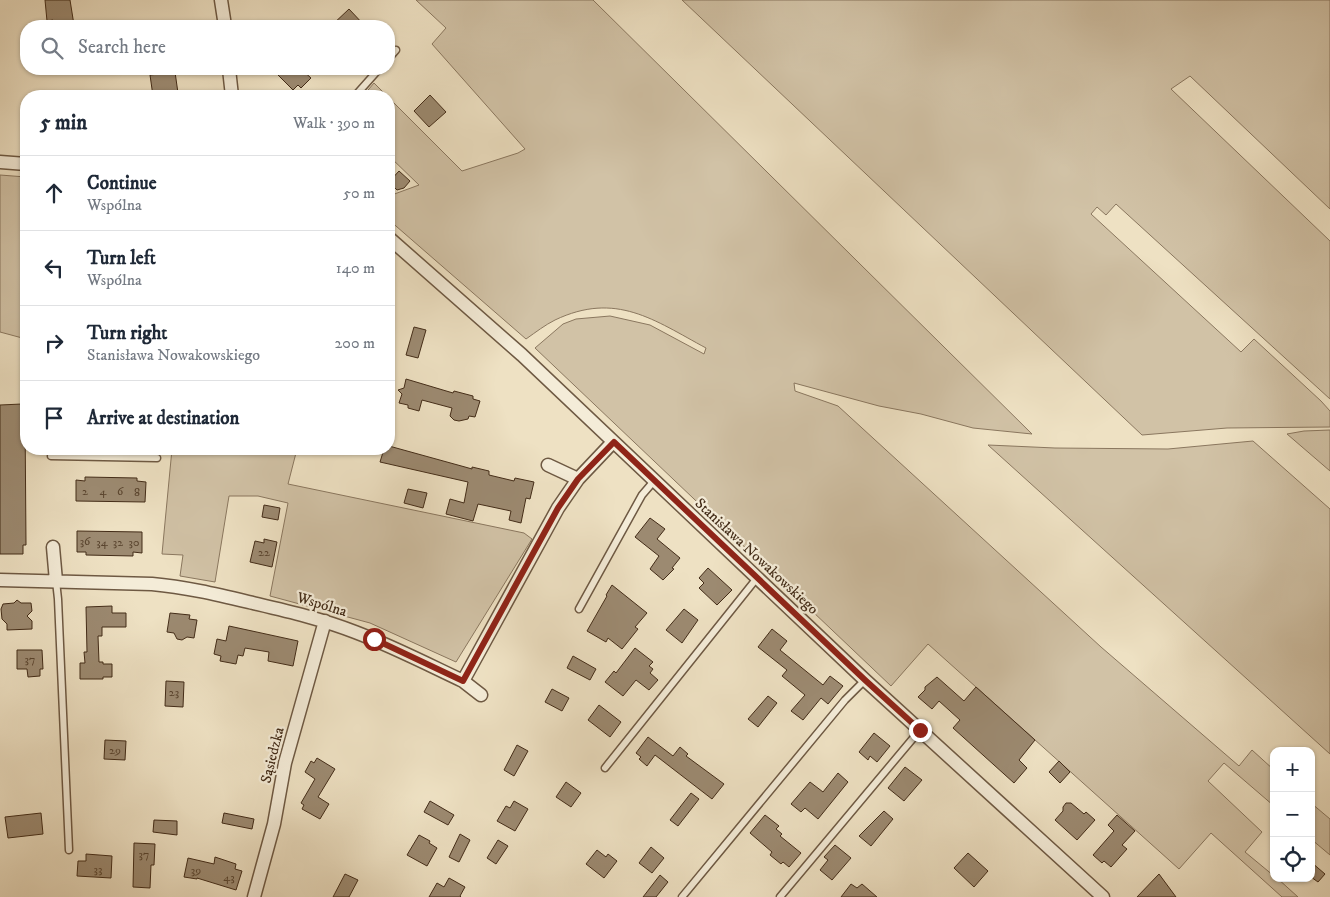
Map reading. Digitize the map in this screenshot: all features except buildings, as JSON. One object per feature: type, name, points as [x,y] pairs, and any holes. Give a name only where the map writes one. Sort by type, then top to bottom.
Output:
[{"type":"street","points":[[221,0],[224,20]]},
{"type":"street","points":[[230,75],[231,90]]},
{"type":"street","points":[[0,162],[20,164]]},
{"type":"street","name":"Stanisława Nowakowskiego","points":[[395,243],[508,343],[865,680],[1103,897]]},
{"type":"street","points":[[463,681],[550,522],[578,479],[614,442]]},
{"type":"street","points":[[548,465],[578,479]]},
{"type":"street","points":[[53,547],[56,581]]},
{"type":"street","name":"Wspólna","points":[[0,580],[129,582],[171,585],[216,594],[325,621],[374,639],[463,681],[482,695]]},
{"type":"street","name":"Sąsiedzka","points":[[254,897],[274,824],[285,763],[325,621]]},
{"type":"lane","points":[[360,90],[374,75]]},
{"type":"lane","points":[[51,456],[157,458]]},
{"type":"lane","points":[[579,609],[642,495],[654,480]]},
{"type":"lane","points":[[606,768],[757,578]]},
{"type":"lane","points":[[56,581],[59,609],[69,850]]},
{"type":"lane","points":[[682,897],[845,700],[865,680]]},
{"type":"lane","points":[[780,897],[920,730]]},
{"type":"shaded area","points":[[416,0],[593,0],[1032,434],[973,428],[921,414],[879,406],[794,383],[795,391],[838,406],[1101,647],[1239,766],[1252,750],[1270,766],[1270,803],[1224,763],[1208,781],[1262,832],[1245,852],[1270,873],[1270,882],[1281,882],[1298,897],[1282,897],[1211,833],[1179,869],[928,644],[891,686],[535,348],[563,324],[576,319],[610,316],[650,325],[704,354],[706,348],[651,319],[616,309],[597,308],[577,312],[555,320],[526,339],[395,225],[395,194],[419,185],[395,162],[395,104],[462,171],[525,149],[432,44],[446,28]]},
{"type":"shaded area","points":[[682,0],[1330,0],[1330,209],[1190,76],[1171,89],[1330,241],[1330,399],[1116,204],[1106,215],[1097,207],[1091,214],[1241,352],[1254,339],[1330,411],[1330,427],[1227,428],[1142,435]]},
{"type":"shaded area","points":[[374,83],[381,90],[368,90]]},
{"type":"shaded area","points":[[0,175],[20,177],[20,337],[0,332]]},
{"type":"shaded area","points":[[1330,430],[1330,471],[1287,434],[1304,431]]},
{"type":"shaded area","points":[[1253,441],[1330,509],[1330,754],[988,445],[1055,448],[1168,449]]},
{"type":"shaded area","points":[[171,455],[295,455],[288,484],[524,533],[532,539],[456,662],[370,623],[270,596],[288,503],[258,496],[229,496],[215,582],[180,576],[183,555],[162,554]]},
{"type":"shaded area","points":[[1315,806],[1330,819],[1330,855],[1315,842]]},
{"type":"route","points":[[374,639],[463,681],[558,508],[578,479],[600,454],[614,442],[920,730]]}]
